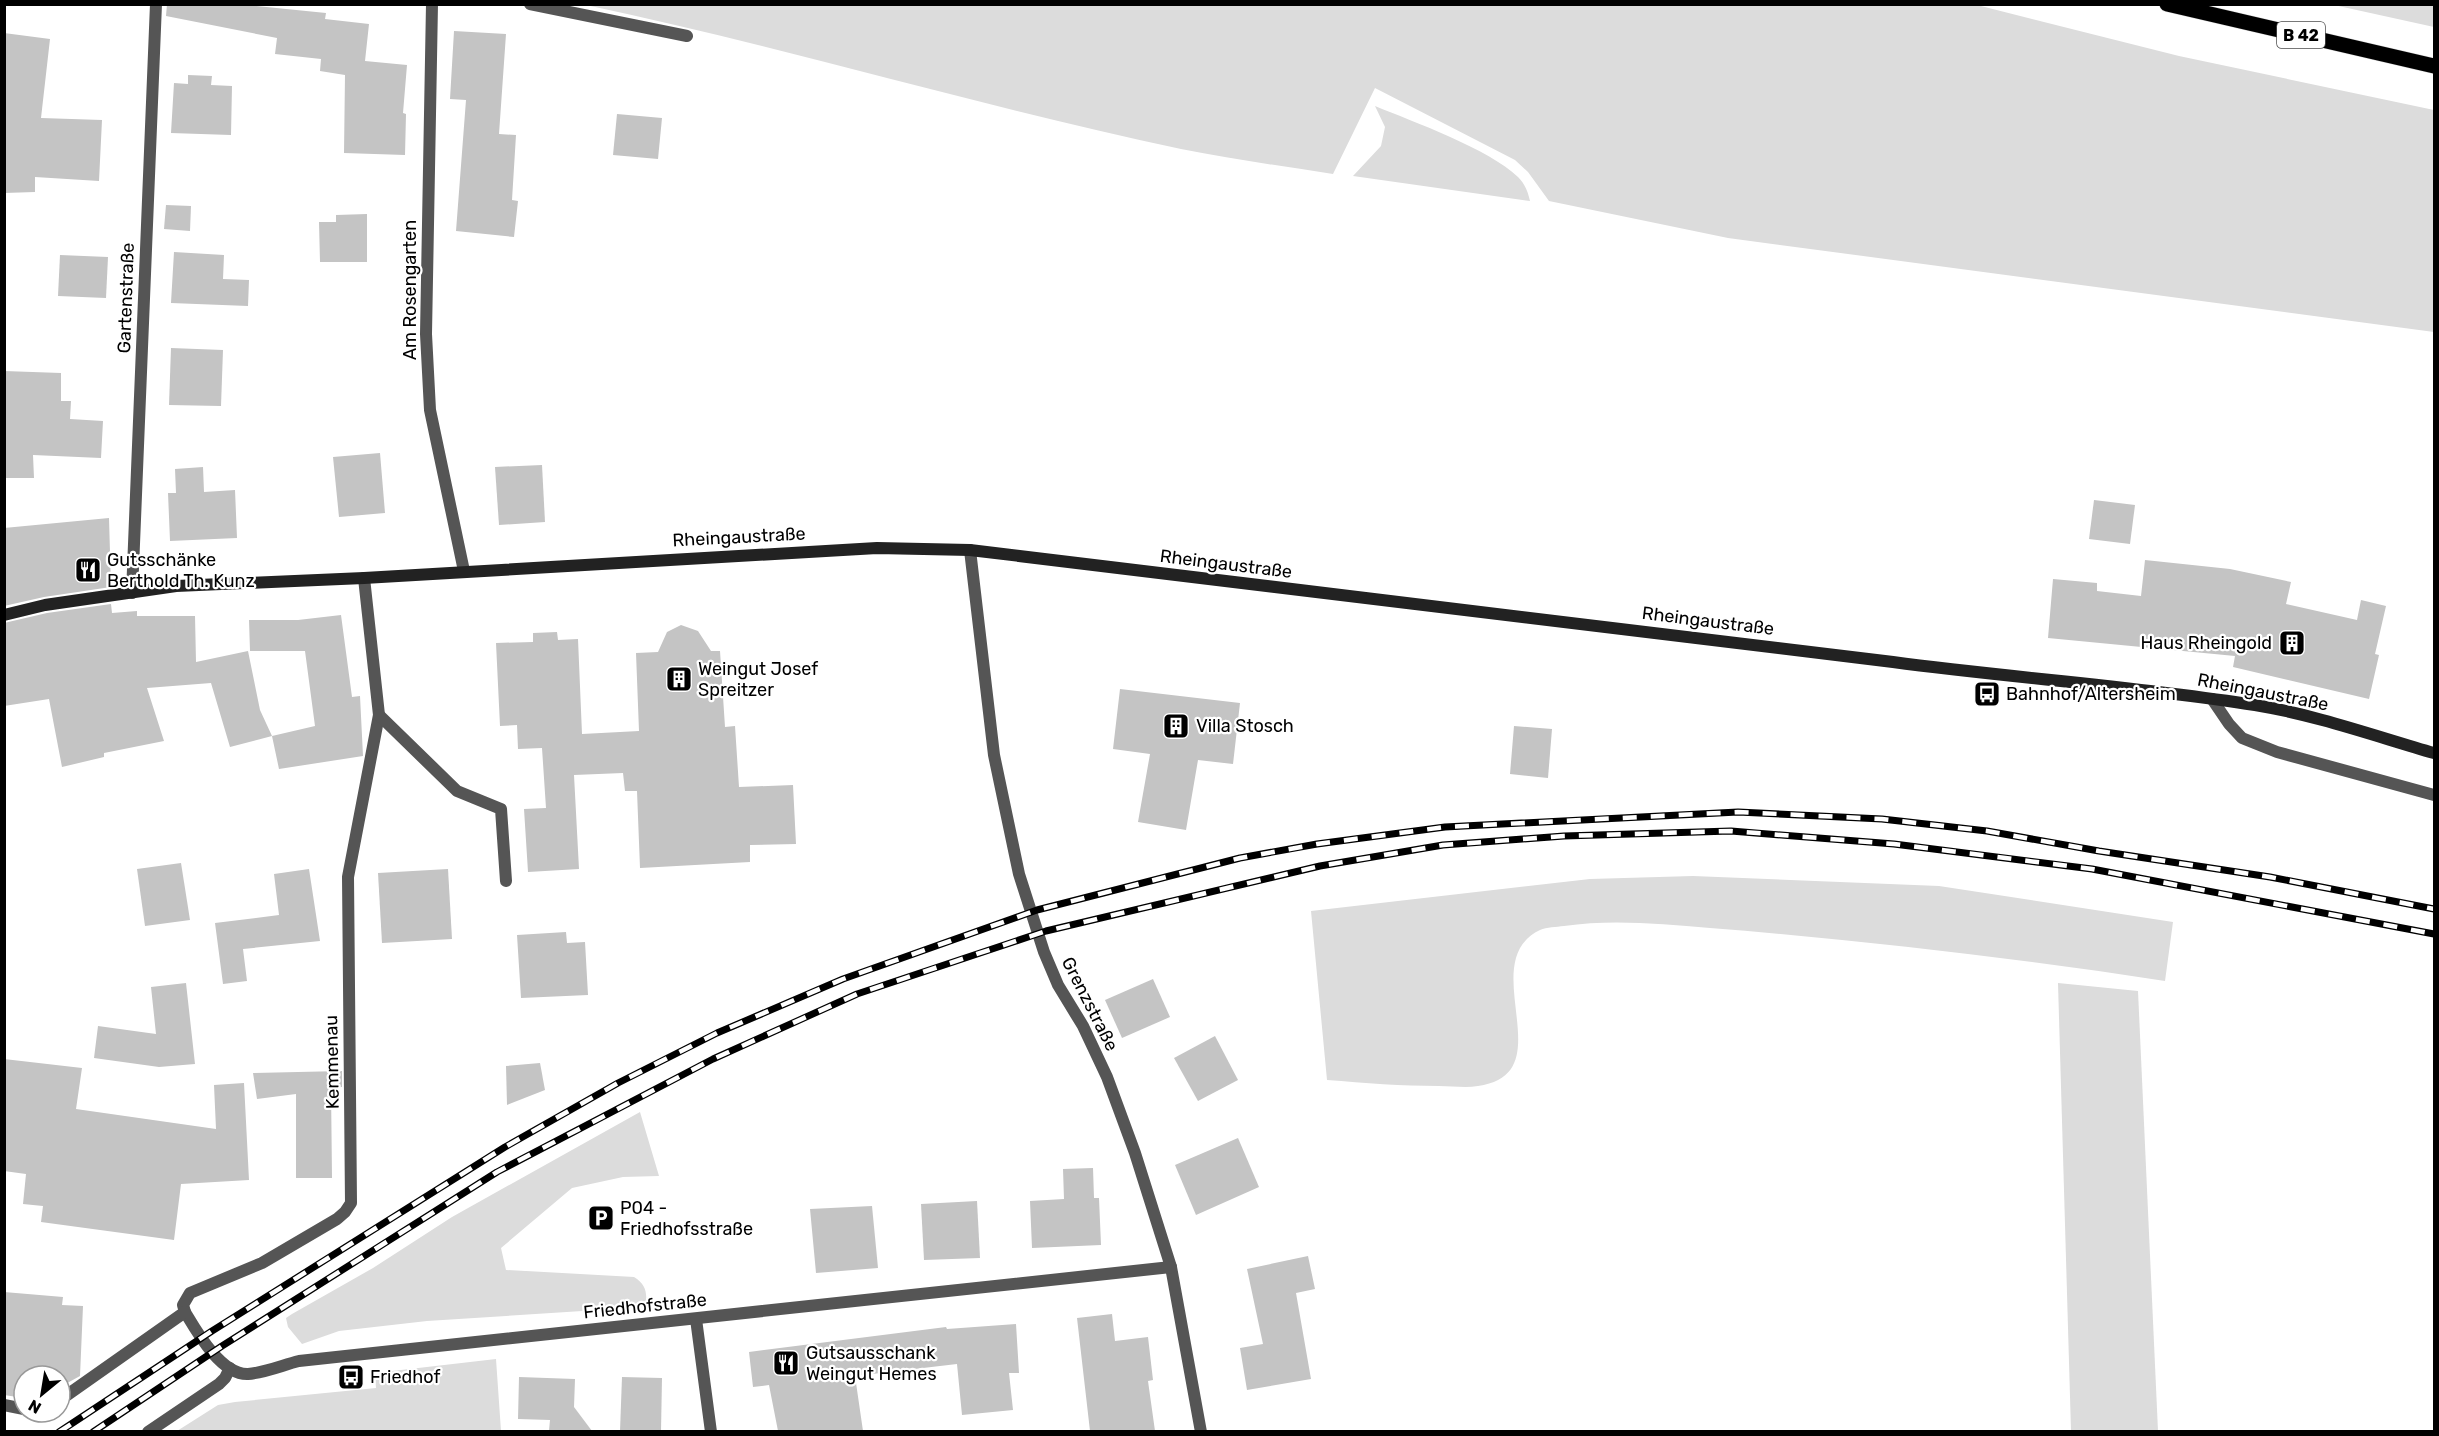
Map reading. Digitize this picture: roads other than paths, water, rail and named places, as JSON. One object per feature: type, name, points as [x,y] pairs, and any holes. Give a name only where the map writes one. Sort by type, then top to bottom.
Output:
[{"type":"main road","name":"B 42","points":[[2166,4],[2434,66]]},
{"type":"main road","name":"Rheingaustraße","points":[[4,615],[45,605],[176,586],[364,578],[877,548],[969,550],[1712,639],[1991,675],[2102,685],[2212,699],[2319,719],[2434,753]]},
{"type":"street","name":"Gartenstraße","points":[[132,593],[156,4]]},
{"type":"street","name":"Am Rosengarten","points":[[432,4],[426,334],[429,388],[432,420],[464,571]]},
{"type":"street","points":[[530,4],[687,36]]},
{"type":"street","name":"Grenzstraße","points":[[969,550],[994,755],[1024,891],[1044,952],[1058,985],[1083,1026],[1107,1077],[1135,1153],[1171,1267],[1201,1431]]},
{"type":"street","name":"Kemmenau","points":[[185,1312],[183,1305],[190,1293],[262,1263],[337,1219],[351,1203],[348,877],[379,715],[364,578]]},
{"type":"street","points":[[2212,699],[2242,738],[2277,752],[2434,795]]},
{"type":"street","points":[[379,715],[457,790],[501,809],[506,881]]},
{"type":"street","name":"Friedhofstraße","points":[[230,1368],[247,1374],[299,1361],[1171,1267]]},
{"type":"street","points":[[72,1392],[185,1312],[212,1353],[230,1368],[219,1384],[148,1431]]},
{"type":"street","points":[[696,1318],[711,1431]]},
{"type":"railway","points":[[59,1432],[212,1331],[505,1147],[618,1083],[717,1033],[843,979],[1037,910],[1240,858],[1317,844],[1445,827],[1738,812],[1882,819],[1987,831],[2270,877],[2434,909]]},
{"type":"railway","points":[[93,1432],[222,1346],[497,1172],[713,1059],[857,994],[1046,931],[1320,866],[1443,845],[1564,836],[1731,831],[1894,844],[2092,869],[2434,934]]},
{"type":"place","name":"Gutsschänke Berthold Th. Kunz","points":[[88,570]]},
{"type":"place","name":"Haus Rheingold","points":[[2292,643]]},
{"type":"place","name":"Weingut Josef Spreitzer","points":[[679,679]]},
{"type":"place","name":"Bahnhof/Altersheim","points":[[1987,694]]},
{"type":"place","name":"Villa Stosch","points":[[1176,726]]},
{"type":"place","name":"P04 - Friedhofsstraße","points":[[601,1218]]},
{"type":"place","name":"Gutsausschank Weingut Hemes","points":[[786,1363]]},
{"type":"place","name":"Friedhof","points":[[351,1377]]}]
